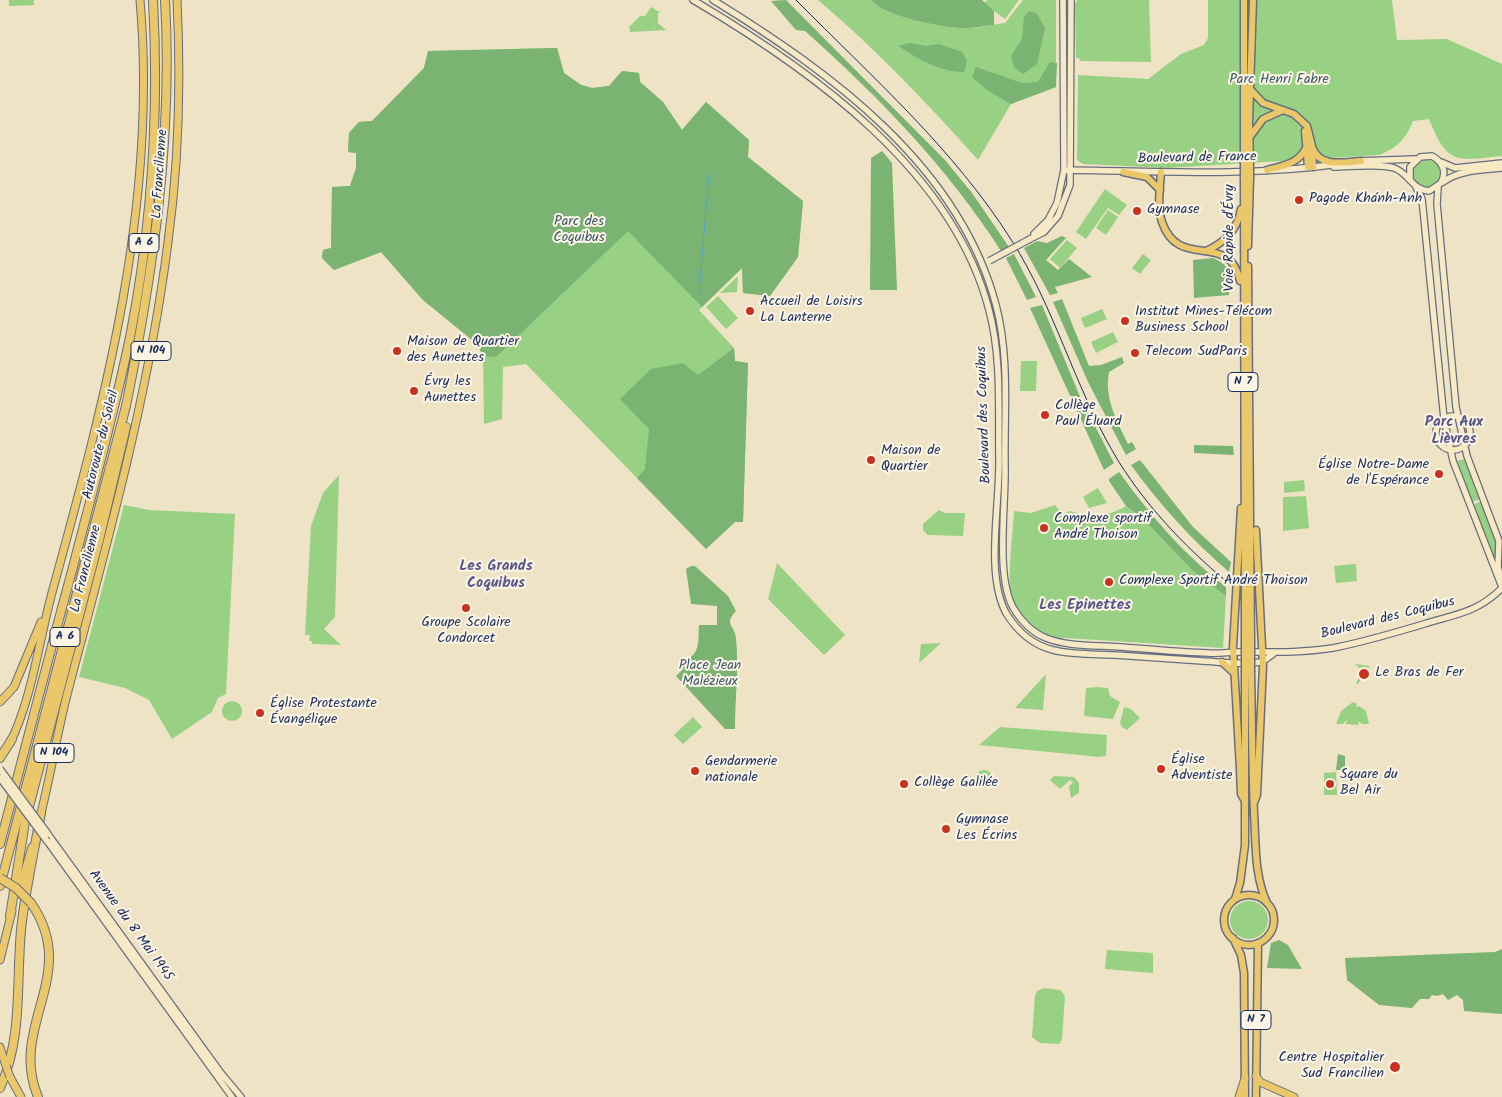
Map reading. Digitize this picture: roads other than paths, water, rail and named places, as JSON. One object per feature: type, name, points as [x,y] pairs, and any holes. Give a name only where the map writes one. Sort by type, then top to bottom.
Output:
[{"type":"highway","name":"La Francilienne","points":[[0,764],[12,739],[25,701],[50,598],[105,394],[126,283],[137,198],[142,133],[143,45],[140,0]]},
{"type":"highway","name":"Autoroute du Soleil","points":[[0,844],[113,412],[131,330],[145,238],[153,151],[154,0]]},
{"type":"highway","name":"Autoroute du Soleil","points":[[0,886],[126,406],[147,297],[160,209],[166,120],[165,0]]},
{"type":"highway","name":"La Francilienne","points":[[0,960],[10,916],[41,813],[60,723],[114,515],[158,314],[169,240],[176,165],[179,79],[177,0]]},
{"type":"highway","points":[[10,916],[23,830],[101,532],[129,412],[126,406]]},
{"type":"highway","points":[[0,702],[8,696],[17,680],[50,598]]},
{"type":"highway","points":[[0,758],[12,739]]},
{"type":"highway","points":[[0,1088],[15,1041],[22,923],[41,813]]},
{"type":"highway","points":[[0,878],[16,888],[31,903],[44,926],[50,953],[48,981],[31,1044],[31,1071],[38,1097]]},
{"type":"highway","points":[[0,1047],[10,1077],[21,1097]]},
{"type":"highway","points":[[1256,1076],[1260,1082],[1294,1097]]},
{"type":"highway","points":[[1239,1097],[1245,1078]]},
{"type":"main road","name":"Boulevard des Coquibus","points":[[693,0],[806,72],[866,124],[913,173],[961,240],[976,271],[989,309],[998,360],[1000,489],[997,507],[996,576],[998,594],[1007,615],[1027,638],[1055,650],[1222,662],[1262,662]]},
{"type":"main road","name":"Boulevard des Coquibus","points":[[713,0],[810,63],[872,116],[920,165],[949,204],[983,265],[996,306],[1005,357],[1006,489],[1003,570],[1006,591],[1014,609],[1034,631],[1059,642],[1209,653],[1263,652],[1273,654],[1333,648],[1390,634],[1481,607],[1502,586]]},
{"type":"main road","points":[[1030,239],[1053,212],[1059,198],[1064,170],[1063,0]]},
{"type":"main road","points":[[976,271],[989,261],[1044,232],[1058,216],[1067,196],[1072,170],[1071,0]]},
{"type":"main road","name":"Voie Rapide d'Évry","points":[[1244,0],[1247,162],[1243,289],[1244,474],[1248,644]]},
{"type":"main road","points":[[1247,162],[1253,0]]},
{"type":"main road","points":[[1249,88],[1263,103],[1284,110],[1303,122],[1310,131],[1311,167]]},
{"type":"main road","points":[[1249,138],[1263,119],[1284,110]]},
{"type":"main road","points":[[1310,146],[1317,156],[1324,161],[1360,161]]},
{"type":"main road","points":[[1267,170],[1294,162],[1310,146]]},
{"type":"main road","points":[[1502,163],[1455,168],[1428,156],[1416,160],[1409,171],[1410,179],[1422,199],[1444,419],[1450,450],[1502,586]]},
{"type":"main road","name":"Boulevard de France","points":[[1064,170],[1123,172],[1267,170],[1360,161],[1416,160]]},
{"type":"main road","points":[[1440,162],[1444,172],[1439,185],[1437,204],[1458,417],[1464,447],[1499,540],[1498,567],[1502,586]]},
{"type":"main road","name":"Boulevard de France","points":[[1322,166],[1386,166],[1398,170],[1410,179]]},
{"type":"main road","points":[[1416,187],[1429,191],[1462,172],[1502,168]]},
{"type":"main road","points":[[1123,172],[1147,177],[1160,190]]},
{"type":"main road","points":[[1161,172],[1161,216],[1171,238],[1182,247],[1223,254],[1230,258],[1237,268],[1243,289]]},
{"type":"main road","points":[[1205,251],[1220,244],[1234,230],[1239,217],[1246,179]]},
{"type":"main road","name":"Voie Rapide d'Évry","points":[[1246,179],[1251,514],[1248,644]]},
{"type":"main road","points":[[1458,417],[1464,420],[1470,431],[1468,442],[1464,447],[1450,450],[1442,446],[1436,435],[1437,428],[1444,419],[1458,417]]},
{"type":"main road","points":[[1244,474],[1234,673],[1241,794],[1245,801]]},
{"type":"main road","points":[[1251,514],[1255,523],[1263,652],[1254,803]]},
{"type":"main road","name":"N 7","points":[[1235,899],[1240,883],[1245,845],[1248,644]]},
{"type":"main road","points":[[1262,662],[1273,654]]},
{"type":"main road","points":[[1222,662],[1234,673]]},
{"type":"main road","name":"N 7","points":[[1248,672],[1257,869],[1261,890],[1267,903]]},
{"type":"main road","name":"Avenue du 8 Mai 1945","points":[[0,769],[221,1073],[241,1097]]},
{"type":"main road","name":"Avenue du 8 Mai 1945","points":[[0,778],[232,1097]]},
{"type":"main road","points":[[1248,895],[1262,898],[1267,903],[1274,921],[1269,935],[1258,942],[1245,944],[1233,938],[1226,929],[1224,916],[1230,904],[1235,899],[1248,895]]},
{"type":"main road","name":"N 7","points":[[1233,938],[1241,955],[1244,973],[1245,1097]]},
{"type":"main road","name":"N 7","points":[[1256,1097],[1258,942]]},
{"type":"waterway","points":[[699,294],[709,174]]},
{"type":"railway","points":[[796,0],[911,115],[964,175],[989,207],[1027,266],[1099,426],[1124,470],[1164,522],[1227,582]]},
{"type":"place","name":"Pagode Khánh-Anh","points":[[1299,200]]},
{"type":"place","name":"Gymnase","points":[[1137,211]]},
{"type":"place","name":"Accueil de Loisirs La Lanterne","points":[[750,311]]},
{"type":"place","name":"Institut Mines-Télécom Business School","points":[[1125,321]]},
{"type":"place","name":"Maison de Quartier des Aunettes","points":[[397,351]]},
{"type":"place","name":"Telecom SudParis","points":[[1135,353]]},
{"type":"place","name":"Évry les Aunettes","points":[[414,391]]},
{"type":"place","name":"Collège Paul Éluard","points":[[1045,415]]},
{"type":"place","name":"Maison de Quartier","points":[[871,460]]},
{"type":"place","name":"Église Notre-Dame de l'Espérance","points":[[1439,474]]},
{"type":"place","name":"Complexe sportif André Thoison","points":[[1044,528]]},
{"type":"place","name":"Complexe Sportif André Thoison","points":[[1109,582]]},
{"type":"place","name":"Groupe Scolaire Condorcet","points":[[466,608]]},
{"type":"place","name":"Le Bras de Fer","points":[[1364,674]]},
{"type":"place","name":"Église Protestante Évangélique","points":[[260,713]]},
{"type":"place","name":"Église Adventiste","points":[[1161,769]]},
{"type":"place","name":"Gendarmerie nationale","points":[[695,771]]},
{"type":"place","name":"Collège Galilée","points":[[904,784]]},
{"type":"place","name":"Square du Bel Air","points":[[1330,784]]},
{"type":"place","name":"Gymnase Les Écrins","points":[[946,829]]},
{"type":"place","name":"Centre Hospitalier Sud Francilien","points":[[1395,1067]]},
{"type":"district","name":"Parc Aux Lièvres","points":[[1454,432]]},
{"type":"district","name":"Les Grands Coquibus","points":[[496,576]]},
{"type":"district","name":"Les Epinettes","points":[[1085,606]]},
{"type":"park label","name":"Parc Henri Fabre","points":[[1279,81]]},
{"type":"park label","name":"Parc des Coquibus","points":[[579,232]]},
{"type":"park label","name":"Place Jean Malézieux","points":[[710,676]]}]
